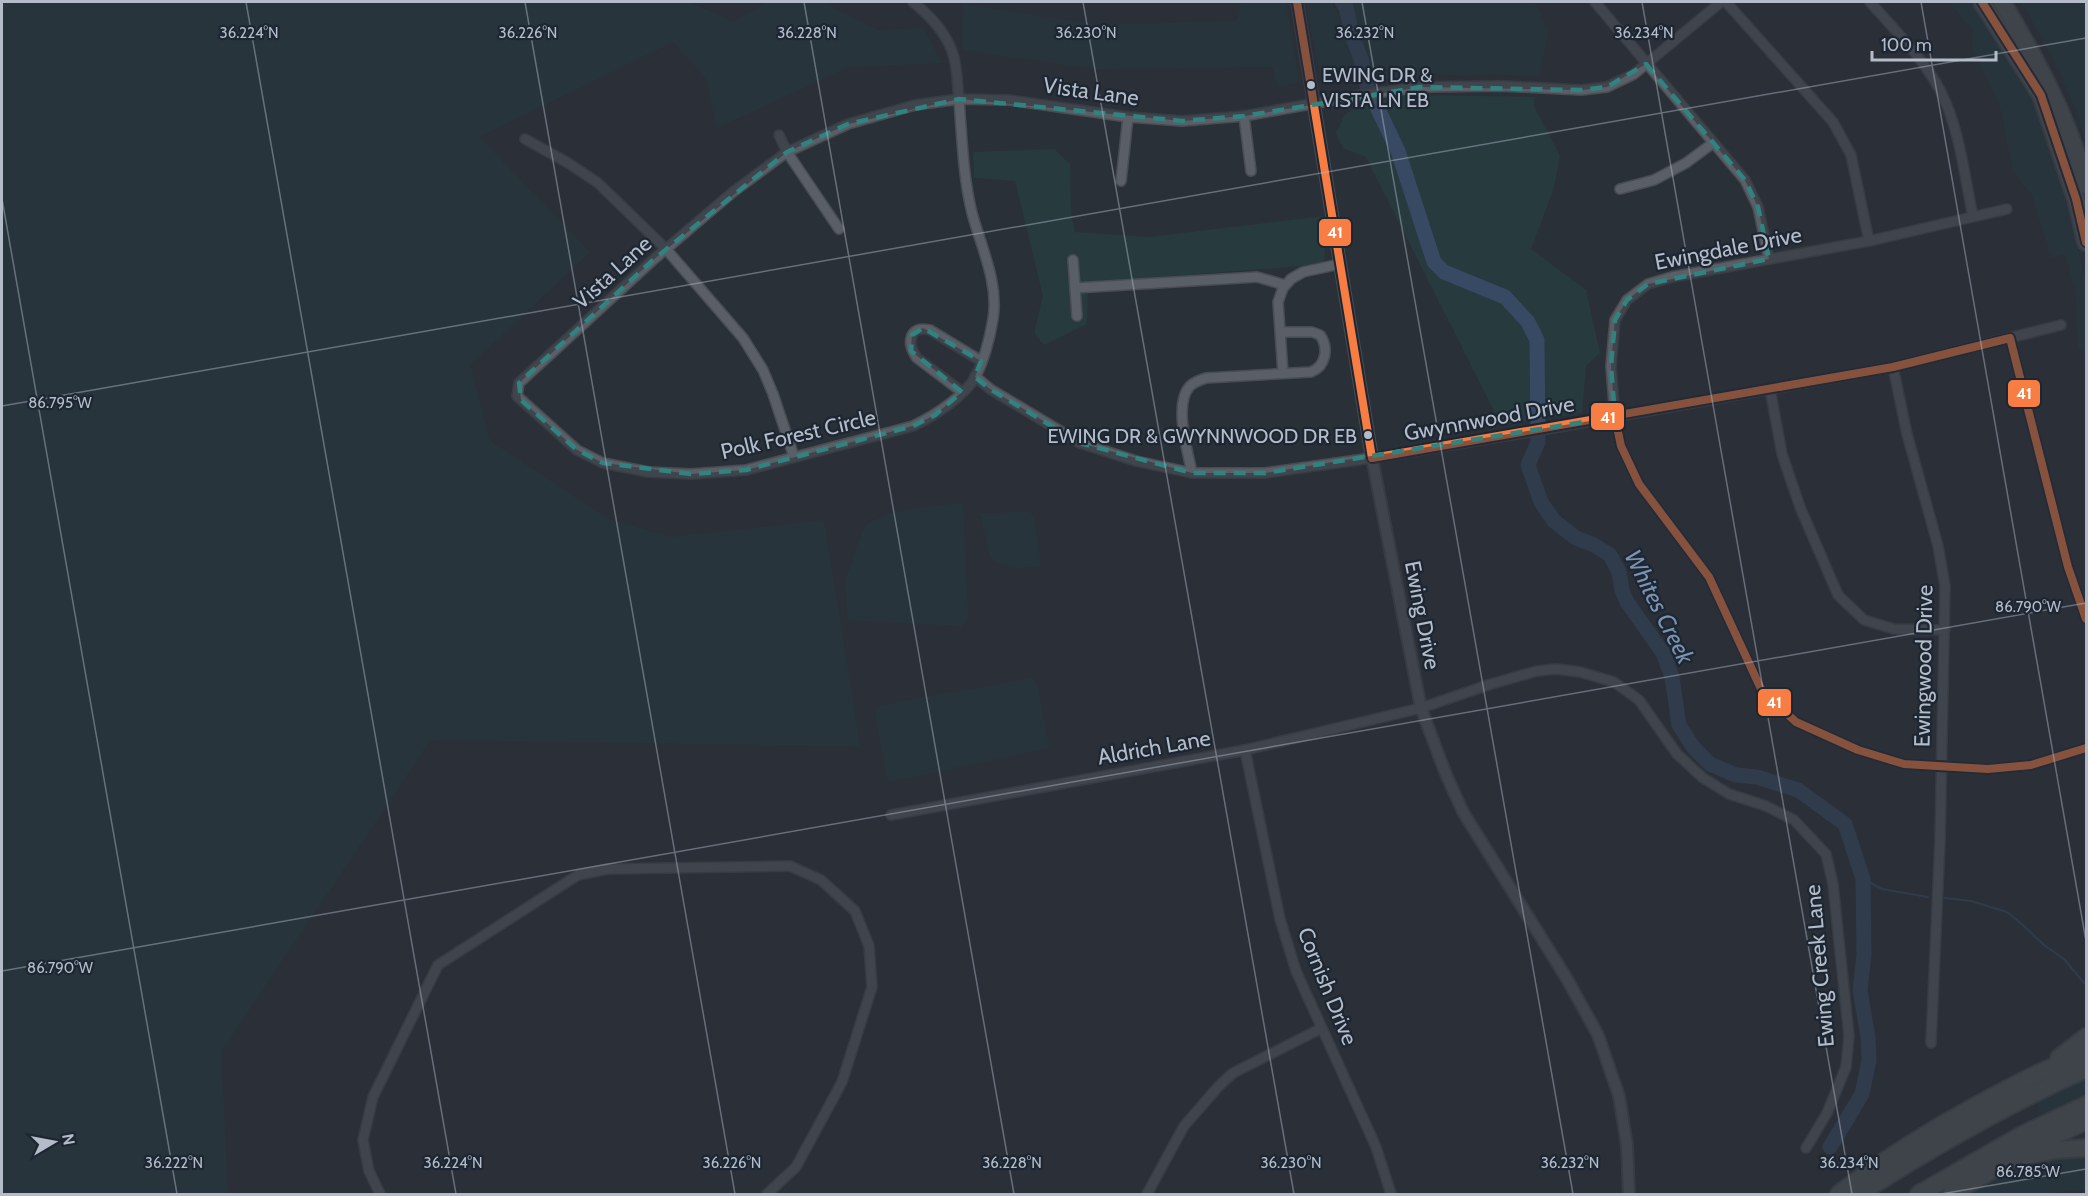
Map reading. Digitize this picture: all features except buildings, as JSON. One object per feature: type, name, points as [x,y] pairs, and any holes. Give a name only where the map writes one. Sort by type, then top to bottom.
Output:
[{"type":"highway","points":[[1982,2],[2041,95],[2076,199],[2086,242]]},
{"type":"highway","points":[[2002,2],[2030,49],[2057,107],[2081,165],[2086,185]]},
{"type":"highway","points":[[1839,1194],[1914,1143],[2066,1054],[2086,1037]]},
{"type":"highway","points":[[2024,1080],[2086,1053]]},
{"type":"highway","points":[[1860,1194],[1910,1161],[1966,1129],[2086,1069]]},
{"type":"highway","points":[[1919,1194],[2022,1136],[2086,1105]]},
{"type":"highway","points":[[1951,1194],[2008,1160],[2086,1121]]},
{"type":"highway","points":[[2008,1160],[2056,1150],[2086,1148]]},
{"type":"street","name":"Polk Forest Circle","points":[[519,383],[517,396],[577,450],[603,463],[648,472],[691,474],[746,470],[913,426],[935,415],[962,392],[975,376],[993,319],[994,304],[990,272],[971,211],[956,67],[952,52],[947,40],[932,20],[913,2]]},
{"type":"street","name":"Ewing Drive","points":[[1297,2],[1372,458],[1422,708],[1445,772],[1463,812],[1567,979],[1598,1035],[1620,1096],[1627,1145],[1629,1194]]},
{"type":"street","points":[[1595,2],[1745,180],[1758,207],[1769,259]]},
{"type":"street","name":"Vista Lane","points":[[519,383],[666,249],[733,192],[787,152],[848,124],[915,105],[958,99],[1009,100],[1128,117],[1182,121],[1244,116],[1361,95],[1421,87],[1502,86],[1581,90],[1607,87],[1634,74],[1721,2]]},
{"type":"street","points":[[1726,2],[1833,122],[1851,155],[1869,241]]},
{"type":"street","points":[[1870,2],[1913,51],[1941,92],[1957,136],[1972,216]]},
{"type":"street","points":[[1244,116],[1251,171]]},
{"type":"street","points":[[1121,181],[1128,117]]},
{"type":"street","points":[[779,135],[787,152],[839,229]]},
{"type":"street","points":[[525,139],[598,183],[666,249],[743,338],[758,362],[773,394],[794,457]]},
{"type":"street","points":[[1620,189],[1654,180],[1686,163],[1713,143]]},
{"type":"street","name":"Ewingdale Drive","points":[[2007,209],[1869,241],[1672,277],[1648,284],[1627,300],[1615,320],[1611,366],[1615,417],[1621,446],[1639,484],[1708,577],[1762,691],[1796,722],[1858,750],[1904,764],[1988,769],[2031,765],[2086,748]]},
{"type":"street","points":[[1073,260],[1077,316]]},
{"type":"street","points":[[1282,373],[1278,302],[1286,285],[1303,272],[1340,264]]},
{"type":"street","points":[[1076,288],[1257,277],[1286,285]]},
{"type":"street","name":"Gwynnwood Drive","points":[[975,376],[990,388],[1080,442],[1136,461],[1192,473],[1265,473],[1372,458],[1770,390],[1893,367],[2061,325]]},
{"type":"street","points":[[962,392],[916,358],[911,351],[912,335],[923,328],[930,330],[981,360]]},
{"type":"street","points":[[1192,473],[1181,415],[1186,391],[1191,384],[1206,378],[1311,372],[1319,369],[1323,362],[1325,348],[1320,335],[1312,332],[1281,332]]},
{"type":"street","points":[[2010,339],[2068,567],[2086,619]]},
{"type":"street","name":"Ewingwood Drive","points":[[1893,367],[1907,434],[1938,546],[1945,586],[1931,1043]]},
{"type":"street","points":[[1770,390],[1782,454],[1800,507],[1838,595],[1864,620],[1894,629],[1945,630]]},
{"type":"street","name":"Aldrich Lane","points":[[891,815],[1245,750],[1422,708],[1491,684],[1537,671],[1556,669],[1580,672],[1614,682],[1639,700],[1677,754],[1703,778],[1729,794],[1766,806],[1794,820],[1819,845]]},
{"type":"street","name":"Cornish Drive","points":[[1245,750],[1280,919],[1296,971],[1376,1147],[1391,1194]]},
{"type":"street","name":"Ewing Creek Lane","points":[[1806,1148],[1827,1113],[1846,1067],[1849,1036],[1833,884],[1826,855],[1819,845]]},
{"type":"street","points":[[380,1194],[369,1171],[363,1140],[373,1097],[438,965],[578,875],[608,869],[790,866],[821,880],[855,911],[869,946],[872,987],[842,1082],[796,1167],[767,1194]]},
{"type":"street","points":[[1147,1194],[1184,1126],[1218,1087],[1233,1073],[1322,1028]]},
{"type":"highlighted area","points":[[1646,64],[1745,180],[1758,207],[1769,259],[1648,284],[1627,300],[1615,320],[1611,366],[1615,417],[1265,473],[1192,473],[1080,443],[990,389],[975,377],[981,361],[923,328],[912,335],[911,351],[962,392],[935,415],[913,426],[746,470],[691,474],[603,463],[577,450],[521,400],[519,383],[653,260],[787,152],[848,124],[959,99],[1182,121],[1244,116],[1421,87],[1581,90],[1607,87]]},
{"type":"green space","points":[[2,2],[689,2],[733,22],[768,2],[824,3],[878,30],[923,28],[942,63],[848,67],[717,128],[706,78],[673,42],[479,137],[590,252],[470,365],[490,441],[608,519],[671,537],[824,520],[860,746],[430,740],[221,1052],[228,1194],[2,1194]]},
{"type":"green space","points":[[1241,2],[1286,2],[1299,82],[1278,87],[1272,67],[1097,69],[962,50],[963,4],[1097,25],[1237,21]]},
{"type":"green space","points":[[1305,2],[1332,2],[1348,38],[1361,77],[1322,82]]},
{"type":"green space","points":[[1349,2],[1535,2],[1548,33],[1539,77],[1432,74],[1381,81],[1373,72]]},
{"type":"green space","points":[[1949,2],[1976,2],[2028,89],[2053,152],[2086,282],[2086,354],[2077,347],[2076,294],[2065,254],[2051,258],[2032,195],[2013,171],[1999,102],[1972,49],[1973,30]]},
{"type":"green space","points":[[2021,2],[2085,2],[2086,142],[2074,105],[2058,70]]},
{"type":"green space","points":[[1412,95],[1535,97],[1534,106],[1560,156],[1554,188],[1531,249],[1586,290],[1600,353],[1586,366],[1582,413],[1501,425],[1366,157],[1343,148],[1336,133],[1345,114],[1367,102]]},
{"type":"green space","points":[[1054,149],[1070,164],[1071,214],[1075,232],[1149,237],[1324,216],[1325,264],[1088,283],[1087,324],[1044,345],[1034,333],[1043,296],[1015,181],[974,178],[973,152]]},
{"type":"green space","points":[[963,503],[968,617],[962,626],[847,620],[846,580],[866,525],[887,514]]},
{"type":"green space","points":[[1030,512],[1034,518],[1041,566],[1020,568],[995,562],[990,555],[980,513]]},
{"type":"green space","points":[[1031,678],[1037,683],[1049,748],[888,782],[875,715],[879,706],[955,691],[964,736],[956,692]]},
{"type":"green space","points":[[2086,1075],[2086,1096],[2044,1116],[2034,1100]]},
{"type":"green space","points":[[2086,1153],[2086,1191],[2073,1190],[2048,1194],[1960,1194],[2010,1166],[2038,1157]]},
{"type":"waterway","name":"Whites Creek","points":[[1342,2],[1346,7],[1367,86],[1398,151],[1434,262],[1444,272],[1505,297],[1528,322],[1537,340],[1538,442],[1528,465],[1541,502],[1554,521],[1576,538],[1610,555],[1619,572],[1627,602],[1663,653],[1672,677],[1679,725],[1693,747],[1710,764],[1736,775],[1757,777],[1798,790],[1845,824],[1863,879],[1864,955],[1860,990],[1868,1037],[1869,1060],[1862,1094],[1830,1147]]},
{"type":"waterway","points":[[1863,879],[1882,889],[1928,897]]},
{"type":"waterway","points":[[1945,898],[1971,901],[2007,912],[2044,945],[2064,959],[2084,983]]},
{"type":"transit line","name":"41","points":[[1297,2],[1372,458],[1893,367],[2010,338],[2068,567],[2086,619]]},
{"type":"transit line","name":"41","points":[[1982,2],[2041,95],[2076,199],[2086,242]]},
{"type":"transit line","name":"41","points":[[1615,417],[1621,446],[1639,484],[1709,577],[1762,691],[1796,722],[1858,750],[1904,764],[1988,769],[2031,765],[2086,748]]},
{"type":"place","name":"EWING DR & VISTA LN EB","points":[[1311,85]]},
{"type":"place","name":"EWING DR & GWYNNWOOD DR EB","points":[[1368,435]]}]
